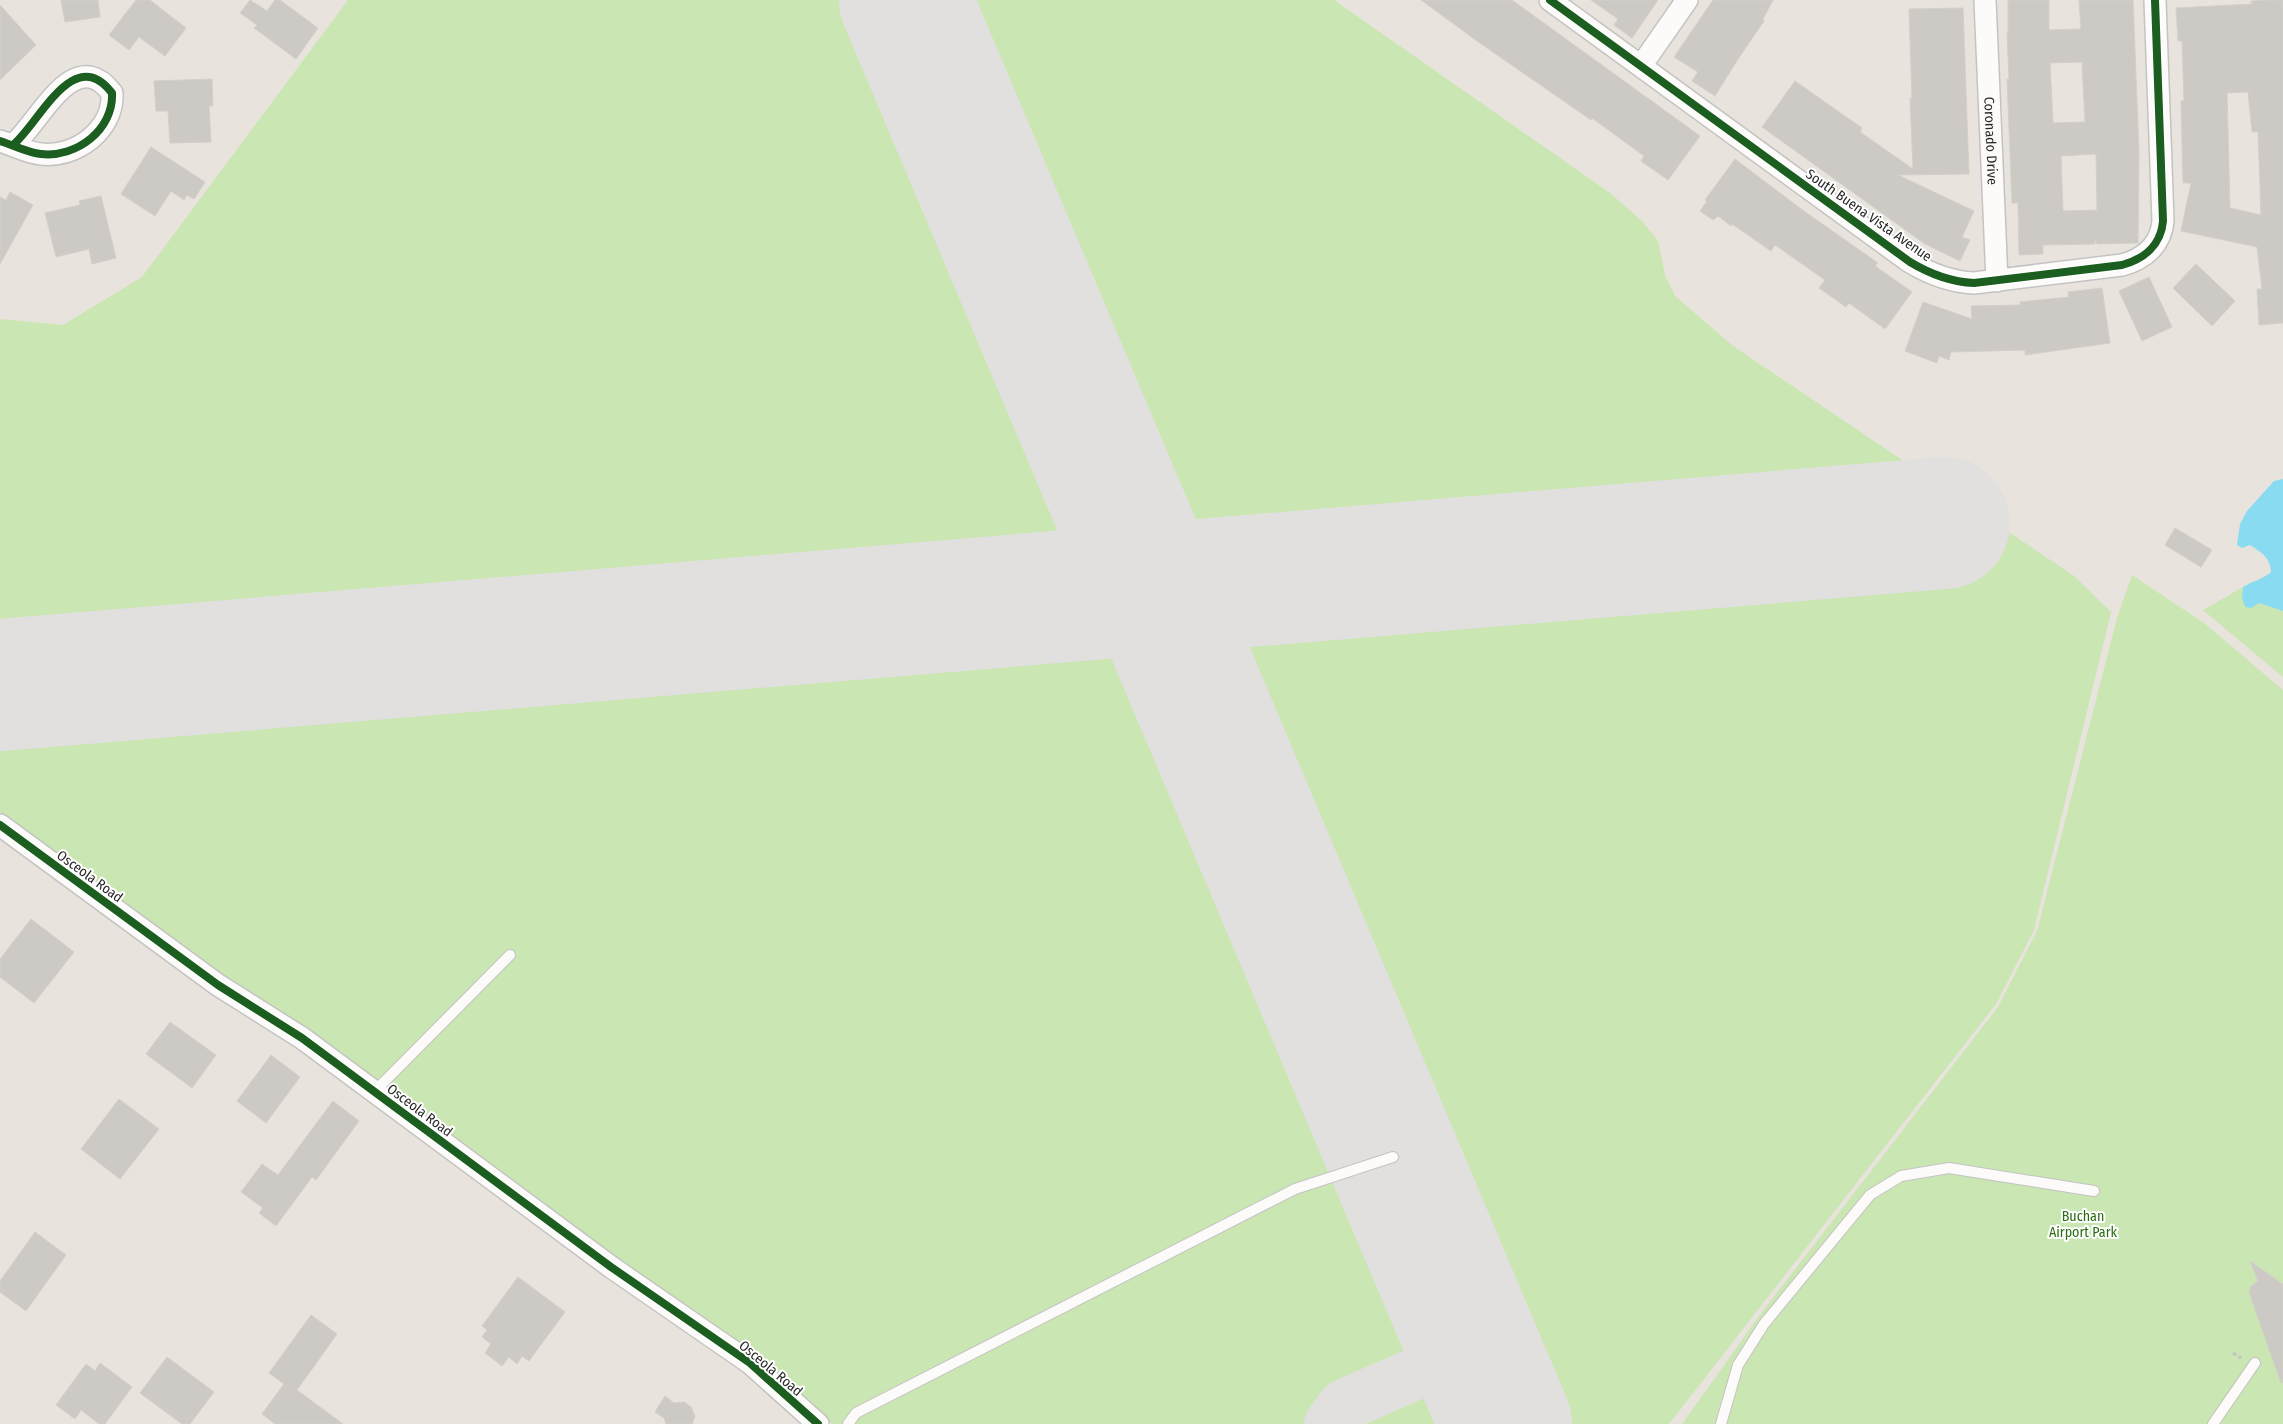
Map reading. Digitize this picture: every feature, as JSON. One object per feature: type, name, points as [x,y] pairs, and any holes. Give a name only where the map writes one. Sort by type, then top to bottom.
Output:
[{"type":"street","name":"South Buena Vista Avenue","points":[[1550,0],[1910,262],[1938,276],[1960,282],[1997,281],[2130,263],[2146,254],[2160,236],[2163,221],[2155,0]]},
{"type":"street","points":[[1641,66],[1687,0]]},
{"type":"street","name":"Coronado Drive","points":[[1985,0],[1997,281]]},
{"type":"street","points":[[88,76],[99,79],[112,93],[113,106],[109,118],[93,137],[77,147],[56,154],[40,154],[7,143],[68,82],[78,77],[88,76]]},
{"type":"street","name":"Osceola Road","points":[[0,825],[218,985],[302,1038],[611,1267],[750,1363],[818,1424]]},
{"type":"lane","points":[[374,1091],[510,955]]},
{"type":"lane","points":[[848,1424],[856,1412],[1295,1189],[1393,1157]]},
{"type":"lane","points":[[1721,1424],[1738,1365],[1764,1324],[1842,1226],[1870,1195],[1901,1176],[1948,1168],[2094,1191]]},
{"type":"lane","points":[[2213,1424],[2255,1363]]},
{"type":"green space","points":[[348,0],[1334,0],[1610,193],[1643,222],[1658,241],[1665,275],[1675,296],[1733,346],[2074,576],[2111,612],[2034,930],[1996,1004],[1669,1424],[832,1424],[741,1349],[265,1007],[0,812],[0,319],[63,325],[142,277]]},
{"type":"green space","name":"Buchan Airport Park","points":[[2132,575],[2204,623],[2283,690],[2283,1424],[1682,1424],[1762,1312],[1998,1007],[2037,931],[2117,618]]},
{"type":"green space","points":[[2243,587],[2242,597],[2251,608],[2259,603],[2283,611],[2283,677],[2203,610]]},
{"type":"water","points":[[2283,479],[2283,611],[2259,603],[2251,608],[2245,607],[2242,597],[2243,587],[2271,572],[2269,563],[2262,553],[2250,545],[2242,548],[2237,545],[2240,524],[2247,511],[2274,481]]},
{"type":"building","points":[[61,0],[98,0],[100,17],[65,22]]},
{"type":"building","points":[[136,0],[150,0],[186,28],[165,56],[139,37],[129,50],[109,35]]},
{"type":"building","points":[[250,0],[267,11],[275,0],[280,0],[318,28],[296,59],[254,28],[257,25],[240,13]]},
{"type":"building","points":[[1421,0],[1512,0],[1700,136],[1668,180],[1641,161],[1644,156],[1592,118],[1591,120]]},
{"type":"building","points":[[1591,0],[1658,0],[1632,38],[1614,25],[1618,19]]},
{"type":"building","points":[[1713,0],[1773,0],[1763,19],[1764,21],[1715,96],[1692,81],[1698,72],[1674,57]]},
{"type":"building","points":[[2008,0],[2049,0],[2049,30],[2081,29],[2079,0],[2133,0],[2139,152],[2138,243],[2097,244],[2095,240],[2095,244],[2043,245],[2043,254],[2019,255],[2018,203],[2012,203],[2007,79],[2009,79]],"holes":[[[2082,62],[2085,122],[2053,123],[2050,63]],[[2096,154],[2097,210],[2063,211],[2061,156]]]},
{"type":"building","points":[[2283,0],[2283,323],[2259,325],[2257,289],[2262,289],[2257,247],[2181,231],[2191,183],[2183,183],[2181,101],[2184,101],[2182,41],[2178,41],[2176,8],[2252,4],[2251,1]],"holes":[[[2248,92],[2252,132],[2258,132],[2261,215],[2230,208],[2227,93]]]},
{"type":"building","points":[[0,5],[36,45],[0,80]]},
{"type":"building","points":[[1963,8],[1969,174],[1898,175],[1974,211],[1962,237],[1970,240],[1960,261],[1925,244],[1762,127],[1795,81],[1862,128],[1860,132],[1913,169],[1909,9]]},
{"type":"building","points":[[212,79],[213,106],[209,106],[211,142],[170,143],[168,111],[156,111],[154,81]]},
{"type":"building","points":[[151,147],[205,182],[194,199],[187,195],[184,200],[171,191],[155,216],[121,194]]},
{"type":"building","points":[[1735,159],[1801,209],[1878,263],[1875,266],[1912,292],[1885,329],[1849,303],[1846,307],[1819,288],[1825,280],[1775,245],[1771,251],[1718,216],[1713,220],[1700,211],[1707,201],[1705,200]]},
{"type":"building","points":[[10,192],[33,205],[0,264],[0,197],[6,200]]},
{"type":"building","points":[[101,196],[116,258],[92,264],[89,249],[56,257],[45,213],[80,205],[79,201]]},
{"type":"building","points":[[2196,264],[2235,301],[2212,326],[2173,288]]},
{"type":"building","points":[[2149,277],[2172,327],[2142,341],[2119,291]]},
{"type":"building","points":[[2102,288],[2110,343],[2025,355],[2025,350],[1951,352],[1949,360],[1939,356],[1937,363],[1905,351],[1923,302],[1972,319],[1971,306],[2020,305],[2020,302],[2069,297],[2068,292]]},
{"type":"building","points":[[2175,528],[2212,550],[2201,567],[2165,545]]},
{"type":"building","points":[[31,919],[74,952],[34,1003],[0,977],[0,959]]},
{"type":"building","points":[[170,1022],[216,1055],[192,1088],[146,1054]]},
{"type":"building","points":[[271,1055],[300,1077],[266,1123],[237,1101]]},
{"type":"building","points":[[119,1099],[159,1129],[120,1179],[81,1149]]},
{"type":"building","points":[[333,1101],[359,1121],[316,1180],[312,1177],[276,1226],[259,1213],[263,1208],[241,1192],[262,1164],[278,1175]]},
{"type":"building","points":[[35,1232],[66,1255],[26,1311],[0,1292],[0,1281]]},
{"type":"building","points":[[2250,1261],[2283,1284],[2283,1383],[2281,1383],[2249,1292],[2250,1287],[2258,1281]]},
{"type":"building","points":[[518,1277],[565,1312],[529,1361],[522,1356],[517,1364],[509,1357],[502,1366],[485,1353],[491,1344],[482,1337],[487,1330],[482,1326]]},
{"type":"building","points":[[311,1315],[337,1334],[297,1390],[343,1424],[275,1424],[262,1414],[284,1384],[269,1373]]},
{"type":"building","points":[[167,1357],[214,1392],[190,1424],[182,1424],[140,1393]]},
{"type":"building","points":[[100,1363],[132,1387],[105,1424],[99,1424],[81,1410],[75,1419],[56,1405],[86,1364],[95,1371]]},
{"type":"building","points":[[665,1396],[674,1403],[684,1402],[691,1407],[695,1416],[692,1424],[666,1424],[664,1418],[655,1412]]},
{"type":"taxiway","points":[[1330,1424],[1344,1405],[1474,1348]]},
{"type":"runway","points":[[905,0],[1506,1424]]},
{"type":"runway","points":[[0,685],[1944,523]]},
{"type":"cycle path","points":[[1550,0],[1910,262],[1940,277],[1974,283],[2122,265],[2144,255],[2155,244],[2162,230],[2163,221],[2155,0]]},
{"type":"cycle path","points":[[0,141],[26,151],[41,154],[54,154],[80,146],[100,129],[107,118],[111,106],[112,93],[98,80],[84,77],[71,81],[46,105],[13,145]]},
{"type":"cycle path","points":[[0,825],[218,985],[302,1038],[611,1267],[750,1363],[818,1424]]}]
